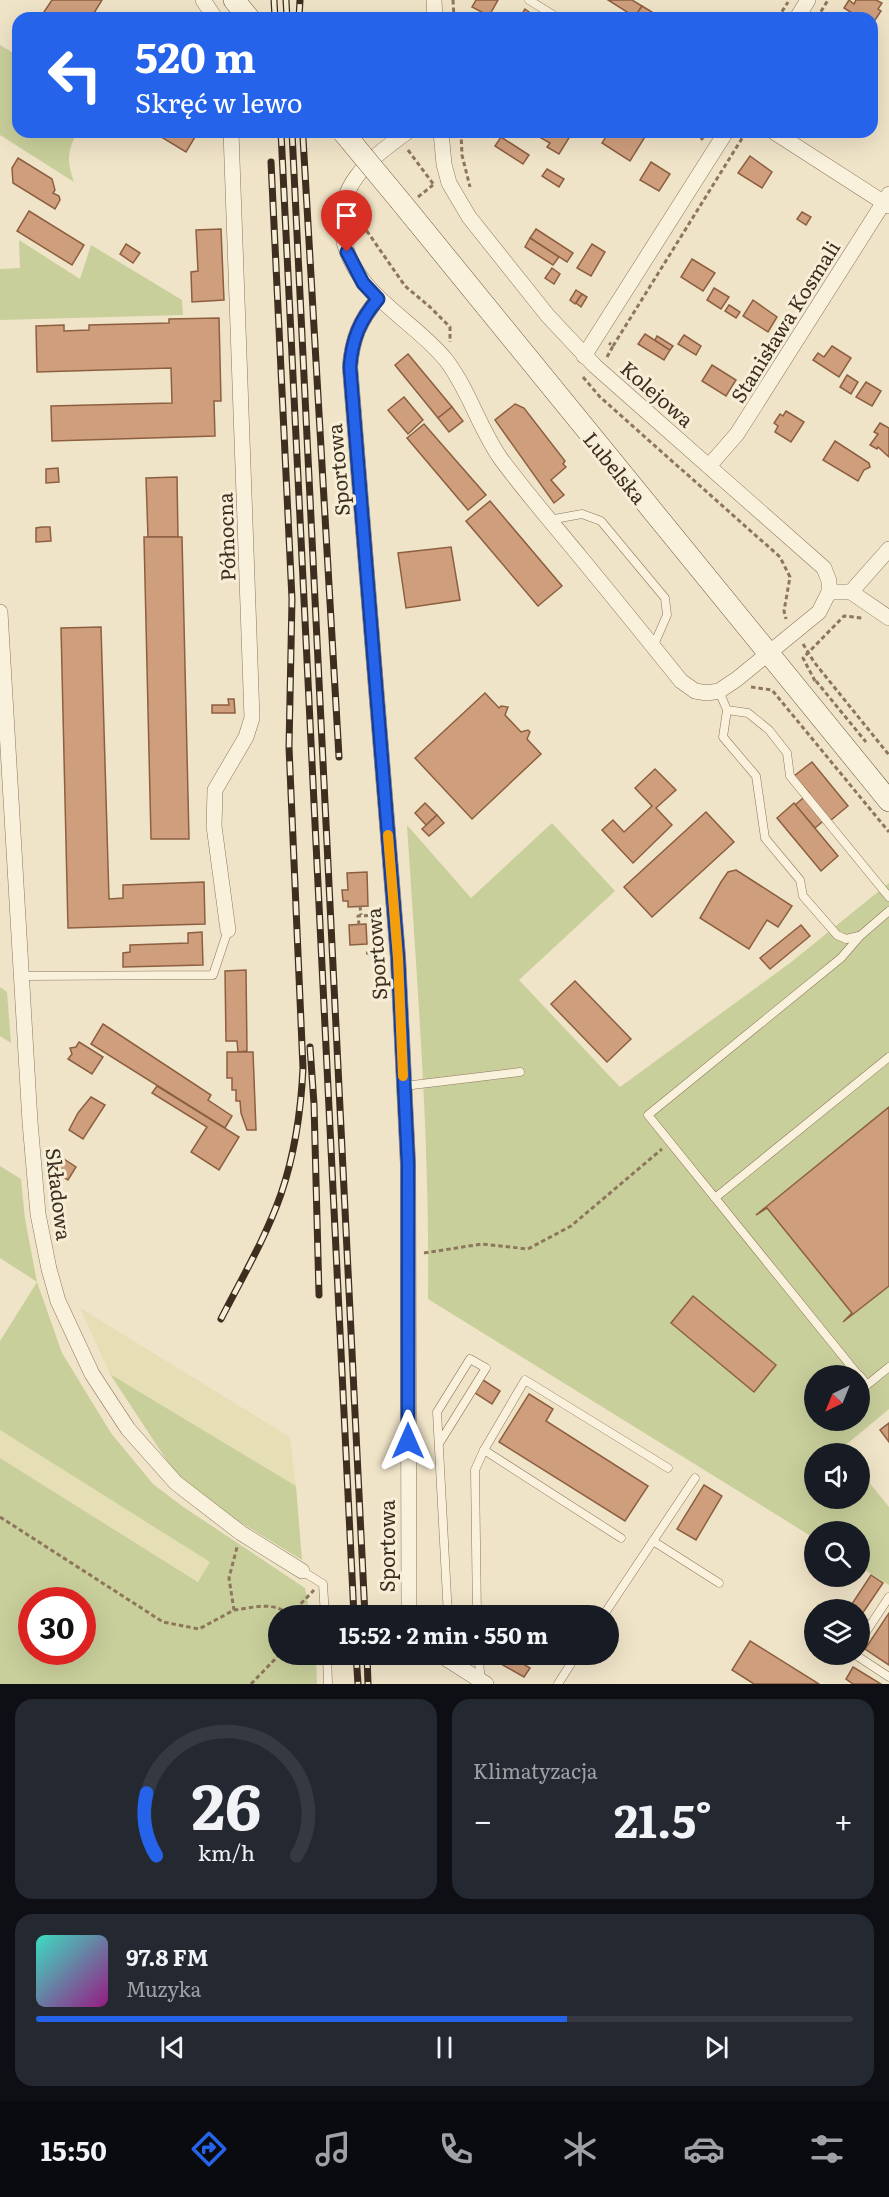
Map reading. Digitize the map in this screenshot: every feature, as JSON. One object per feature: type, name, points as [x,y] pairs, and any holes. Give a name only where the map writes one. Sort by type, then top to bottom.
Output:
[{"type":"main road","points":[[234,0],[244,12]]},
{"type":"main road","name":"Lubelska","points":[[349,138],[407,201],[768,654],[808,687],[889,801]]},
{"type":"street","name":"Północna","points":[[228,930],[214,825],[215,790],[246,737],[252,718],[231,138]]},
{"type":"street","points":[[400,138],[361,171],[348,187],[343,204],[342,220],[345,244],[353,266],[363,283],[378,299],[428,341],[446,361],[499,457],[686,686],[695,691],[707,693],[719,691],[737,679],[819,612],[829,592],[851,592],[889,549]]},
{"type":"street","name":"Kolejowa","points":[[442,138],[444,164],[449,183],[469,217],[548,316],[581,363],[709,466],[824,568],[829,581],[829,592]]},
{"type":"street","points":[[581,363],[722,138]]},
{"type":"street","points":[[784,138],[887,201]]},
{"type":"street","name":"Stanisława Kosmali","points":[[709,466],[737,434],[887,201]]},
{"type":"street","name":"Sportowa","points":[[378,299],[367,312],[356,333],[351,349],[350,367],[394,914],[404,1086],[408,1175],[409,1605]]},
{"type":"street","points":[[851,592],[865,611],[889,618]]},
{"type":"street","name":"Składowa","points":[[0,612],[30,1122],[38,1214],[58,1301],[92,1374],[128,1429],[176,1483],[241,1533],[302,1571]]},
{"type":"street","points":[[456,1665],[483,1683]]},
{"type":"lane","points":[[529,0],[548,12]]},
{"type":"lane","points":[[549,520],[582,514],[602,521],[664,598],[667,615],[653,647]]},
{"type":"lane","points":[[719,691],[727,710],[723,737],[756,776],[765,838],[800,880],[803,896],[837,935],[846,939],[860,936]]},
{"type":"lane","points":[[727,710],[748,713],[769,730],[787,753],[790,776],[889,897]]},
{"type":"lane","points":[[850,1365],[648,1116],[841,958],[860,936],[889,910]]},
{"type":"lane","points":[[22,976],[213,975],[228,930]]},
{"type":"lane","points":[[715,1198],[889,1056]]},
{"type":"lane","points":[[404,1086],[520,1072]]},
{"type":"lane","points":[[440,1442],[486,1368],[470,1359],[437,1412],[447,1605]]},
{"type":"lane","points":[[870,1383],[889,1367]]},
{"type":"lane","points":[[477,1605],[475,1470],[484,1450],[525,1380],[668,1468]]},
{"type":"lane","points":[[484,1450],[621,1539]]},
{"type":"lane","points":[[610,1605],[695,1478]]},
{"type":"lane","points":[[653,1541],[719,1583]]},
{"type":"lane","points":[[302,1571],[323,1584],[324,1605]]},
{"type":"lane","points":[[870,1626],[889,1597]]},
{"type":"lane","points":[[327,1665],[328,1684]]},
{"type":"lane","points":[[480,1665],[483,1683]]},
{"type":"lane","points":[[558,1684],[571,1665]]},
{"type":"lane","points":[[870,1665],[889,1677]]},
{"type":"path","points":[[405,138],[435,186],[407,201]]},
{"type":"path","points":[[461,138],[462,155],[473,196]]},
{"type":"path","points":[[609,365],[606,359],[613,346],[742,138]]},
{"type":"path","points":[[342,220],[352,220],[362,224],[405,286],[450,327],[450,348]]},
{"type":"path","points":[[597,335],[613,346]]},
{"type":"path","points":[[581,363],[600,397],[780,557],[790,577],[784,611],[788,624],[889,755]]},
{"type":"path","points":[[867,744],[808,687],[803,658],[844,616],[865,611],[870,621]]},
{"type":"path","points":[[737,679],[742,686],[772,690],[889,832]]},
{"type":"path","points":[[359,925],[360,906]]},
{"type":"path","points":[[361,915],[394,914]]},
{"type":"path","points":[[366,953],[377,953],[376,915]]},
{"type":"path","points":[[424,1253],[482,1244],[528,1249],[571,1226],[670,1142]]},
{"type":"path","points":[[0,1517],[163,1622],[199,1629],[234,1610],[270,1606],[283,1609],[289,1616],[315,1589],[318,1580]]},
{"type":"path","points":[[234,1610],[229,1578],[241,1533]]},
{"type":"path","points":[[251,1684],[269,1665]]},
{"type":"shaded area","points":[[80,1308],[290,1437],[296,1486],[110,1374]]},
{"type":"shaded area","points":[[0,1430],[211,1562],[199,1582],[0,1458]]},
{"type":"green space","points":[[0,45],[12,52],[12,138],[74,138],[69,157],[74,182],[0,135]]},
{"type":"green space","points":[[19,240],[80,279],[91,245],[182,300],[183,315],[0,320],[0,269],[20,268]]},
{"type":"green space","points":[[552,823],[615,891],[519,980],[620,1087],[790,963],[889,883],[889,1409],[870,1425],[870,1365],[804,1365],[804,1431],[862,1431],[848,1443],[804,1443],[804,1509],[870,1509],[870,1483],[889,1507],[889,1585],[870,1573],[870,1521],[804,1521],[804,1532],[428,1299],[425,1121],[407,825],[471,898]]},
{"type":"green space","points":[[0,987],[7,992],[11,1043],[0,1036]]},
{"type":"green space","points":[[0,1166],[21,1179],[25,1219],[37,1282],[0,1258]]},
{"type":"green space","points":[[37,1282],[62,1353],[111,1433],[153,1484],[305,1588],[308,1605],[268,1605],[268,1665],[316,1665],[317,1684],[0,1684],[0,1458],[198,1582],[210,1562],[0,1430],[0,1341]]},
{"type":"green space","points":[[110,1374],[296,1486],[302,1560],[220,1510],[173,1470]]},
{"type":"building","points":[[52,0],[102,0],[95,12],[44,12]]},
{"type":"building","points":[[476,0],[498,0],[491,12],[481,12],[472,7]]},
{"type":"building","points":[[608,0],[632,0],[642,6],[638,12],[627,12]]},
{"type":"building","points":[[849,0],[854,4],[856,0],[876,0],[882,3],[878,9],[881,11],[878,16],[878,12],[850,12],[844,8]]},
{"type":"building","points":[[642,6],[652,12],[638,12]]},
{"type":"building","points":[[163,138],[194,138],[186,152]]},
{"type":"building","points":[[503,138],[529,155],[523,164],[495,146]]},
{"type":"building","points":[[541,138],[569,138],[559,154],[547,147],[550,143]]},
{"type":"building","points":[[605,138],[644,138],[630,161],[602,143]]},
{"type":"building","points":[[750,156],[772,172],[762,188],[738,173]]},
{"type":"building","points":[[18,158],[52,179],[55,190],[53,193],[59,196],[60,200],[55,209],[13,183],[12,168]]},
{"type":"building","points":[[651,162],[670,174],[659,191],[640,180]]},
{"type":"building","points":[[547,169],[564,179],[559,187],[542,176]]},
{"type":"building","points":[[29,211],[84,245],[72,265],[17,231]]},
{"type":"building","points":[[802,212],[811,217],[806,225],[797,219]]},
{"type":"building","points":[[221,229],[224,300],[192,302],[191,272],[198,271],[196,230]]},
{"type":"building","points":[[536,229],[573,253],[567,262],[530,238]]},
{"type":"building","points":[[530,238],[559,257],[553,265],[525,247]]},
{"type":"building","points":[[126,244],[140,253],[133,263],[120,254]]},
{"type":"building","points":[[592,244],[605,252],[591,276],[577,268]]},
{"type":"building","points":[[692,259],[715,273],[703,291],[681,277]]},
{"type":"building","points":[[552,268],[560,274],[554,284],[545,278]]},
{"type":"building","points":[[714,288],[729,297],[721,309],[707,300]]},
{"type":"building","points":[[576,290],[582,294],[575,304],[570,300]]},
{"type":"building","points":[[582,294],[587,297],[581,307],[576,303]]},
{"type":"building","points":[[753,300],[777,317],[768,332],[743,316]]},
{"type":"building","points":[[729,305],[740,312],[736,318],[725,311]]},
{"type":"building","points":[[219,318],[221,401],[214,401],[215,436],[52,441],[51,406],[172,403],[171,368],[37,372],[36,326],[64,325],[64,331],[89,330],[89,325],[169,323],[169,319]]},
{"type":"building","points":[[645,334],[670,350],[664,360],[638,344]]},
{"type":"building","points":[[684,335],[701,346],[696,355],[678,344]]},
{"type":"building","points":[[657,336],[673,346],[670,350],[655,340]]},
{"type":"building","points":[[832,346],[851,358],[839,377],[813,360],[818,353],[824,357]]},
{"type":"building","points":[[408,354],[452,407],[438,418],[395,365]]},
{"type":"building","points":[[712,365],[736,380],[726,396],[702,381]]},
{"type":"building","points":[[847,375],[858,382],[851,394],[840,387]]},
{"type":"building","points":[[866,382],[881,391],[872,406],[856,397]]},
{"type":"building","points":[[404,397],[423,420],[408,434],[388,410]]},
{"type":"building","points":[[515,404],[524,408],[565,461],[563,464],[566,467],[551,480],[564,495],[554,503],[495,420]]},
{"type":"building","points":[[452,407],[463,421],[449,432],[438,418]]},
{"type":"building","points":[[786,411],[804,422],[791,442],[775,432],[778,426],[774,423],[780,414],[783,416]]},
{"type":"building","points":[[880,423],[889,428],[889,457],[878,447],[877,449],[870,445],[878,434],[874,432]]},
{"type":"building","points":[[424,424],[486,495],[468,510],[407,438]]},
{"type":"building","points":[[835,441],[869,463],[870,467],[864,470],[858,481],[823,460]]},
{"type":"building","points":[[58,468],[59,482],[46,483],[46,469]]},
{"type":"building","points":[[177,477],[178,537],[148,537],[146,478]]},
{"type":"building","points":[[490,501],[562,586],[538,606],[466,521]]},
{"type":"building","points":[[50,527],[51,541],[36,542],[36,528]]},
{"type":"building","points":[[144,537],[182,537],[189,839],[151,839]]},
{"type":"building","points":[[451,547],[460,600],[406,608],[398,553]]},
{"type":"building","points":[[101,627],[109,899],[123,898],[123,885],[204,882],[205,924],[68,928],[61,628]]},
{"type":"building","points":[[485,693],[499,708],[508,707],[505,715],[521,732],[528,730],[530,732],[527,739],[541,754],[472,819],[415,758]]},
{"type":"building","points":[[228,699],[234,699],[235,713],[212,713],[212,705],[229,705]]},
{"type":"building","points":[[812,762],[848,806],[831,820],[828,817],[815,828],[795,805],[809,793],[794,776]]},
{"type":"building","points":[[655,769],[676,790],[656,808],[672,825],[633,863],[602,830],[613,820],[624,832],[652,806],[635,788]]},
{"type":"building","points":[[425,803],[437,815],[426,825],[415,813]]},
{"type":"building","points":[[794,803],[838,856],[821,871],[777,818]]},
{"type":"building","points":[[706,812],[734,842],[652,917],[624,887]]},
{"type":"building","points":[[437,815],[444,823],[429,836],[422,829]]},
{"type":"building","points":[[736,870],[792,906],[778,927],[767,920],[749,949],[700,918],[728,872]]},
{"type":"building","points":[[367,872],[368,906],[348,907],[348,901],[343,901],[342,890],[348,890],[347,873]]},
{"type":"building","points":[[366,924],[367,944],[350,945],[349,925]]},
{"type":"building","points":[[801,925],[810,936],[770,969],[760,958]]},
{"type":"building","points":[[202,932],[203,965],[123,967],[123,953],[130,952],[130,945],[188,943],[188,933]]},
{"type":"building","points":[[246,970],[247,1051],[238,1052],[237,1041],[226,1041],[225,971]]},
{"type":"building","points":[[575,981],[631,1039],[607,1062],[551,1004]]},
{"type":"building","points":[[103,1024],[211,1095],[208,1100],[232,1116],[225,1128],[91,1044]]},
{"type":"building","points":[[79,1042],[103,1057],[92,1074],[68,1059],[72,1054],[70,1048],[76,1047]]},
{"type":"building","points":[[227,1052],[253,1052],[256,1130],[247,1130],[241,1113],[240,1101],[236,1101],[236,1090],[232,1090],[232,1078],[227,1078]]},
{"type":"building","points":[[157,1086],[239,1137],[219,1170],[191,1152],[207,1127],[152,1093]]},
{"type":"building","points":[[91,1097],[105,1105],[83,1139],[69,1130],[78,1113]]},
{"type":"building","points":[[889,1107],[889,1286],[843,1322],[852,1313],[767,1208],[756,1215]]},
{"type":"building","points":[[64,1159],[76,1167],[68,1180],[56,1173]]},
{"type":"building","points":[[693,1296],[776,1365],[754,1392],[671,1323]]},
{"type":"building","points":[[483,1380],[500,1391],[492,1404],[475,1393]]},
{"type":"building","points":[[529,1394],[553,1409],[546,1421],[648,1486],[625,1521],[499,1442]]},
{"type":"building","points":[[889,1423],[889,1442],[880,1430]]},
{"type":"building","points":[[704,1485],[722,1496],[696,1540],[677,1529]]},
{"type":"building","points":[[871,1575],[883,1583],[870,1602],[870,1599],[855,1599],[863,1587],[870,1587]]},
{"type":"building","points":[[889,1613],[889,1665],[870,1652],[870,1642]]},
{"type":"building","points":[[750,1641],[819,1684],[754,1684],[732,1670]]},
{"type":"building","points":[[503,1665],[525,1665],[530,1668],[524,1677]]},
{"type":"building","points":[[853,1667],[881,1684],[853,1684],[846,1679]]},
{"type":"railway","points":[[274,0],[275,12]]},
{"type":"railway","points":[[286,0],[287,12]]},
{"type":"railway","points":[[299,12],[300,0]]},
{"type":"railway","points":[[281,138],[353,1605]]},
{"type":"railway","points":[[292,138],[364,1605]]},
{"type":"railway","points":[[303,138],[339,757]]},
{"type":"railway","points":[[221,1319],[261,1242],[281,1194],[296,1132],[303,1068],[289,747],[292,599],[271,162]]},
{"type":"railway","points":[[310,1047],[314,1104],[319,1295]]},
{"type":"railway","points":[[357,1665],[358,1684]]},
{"type":"railway","points":[[367,1665],[368,1684]]},
{"type":"slow traffic","points":[[388,835],[398,958],[403,1076]]},
{"type":"route","points":[[347,252],[363,283],[378,299],[367,312],[356,333],[351,349],[350,367],[398,958],[408,1164],[408,1441]]}]
